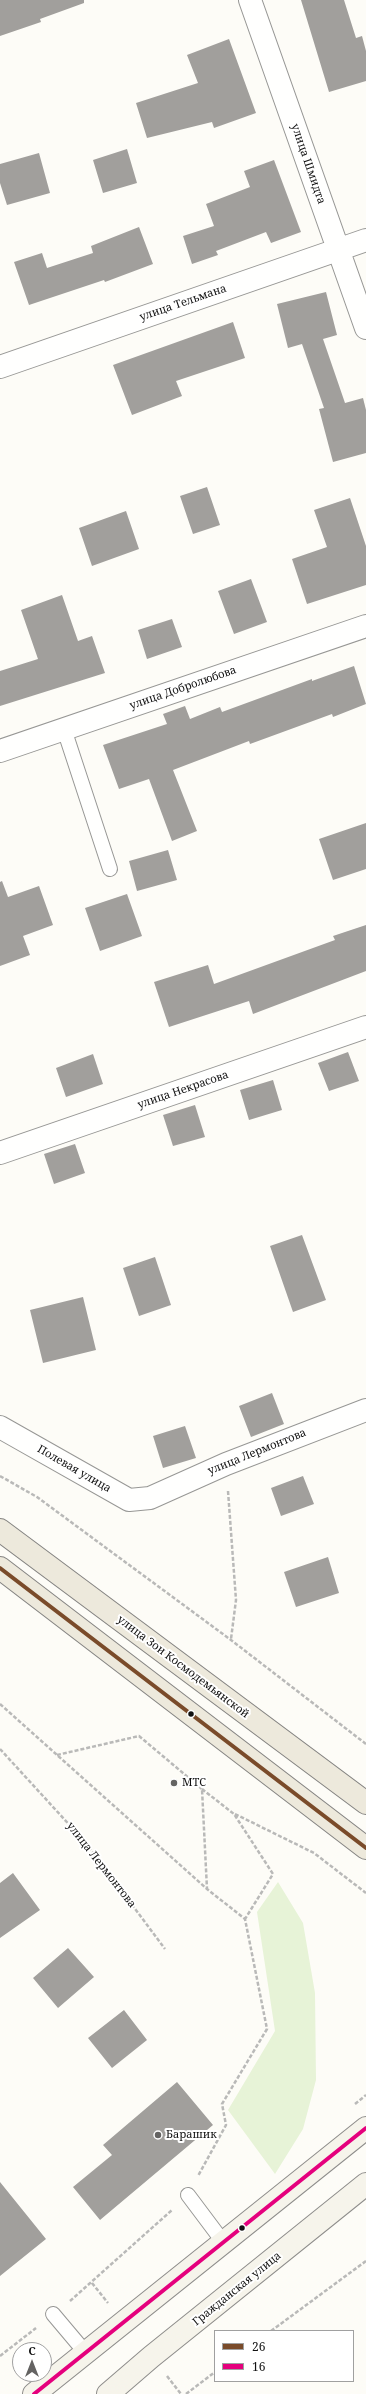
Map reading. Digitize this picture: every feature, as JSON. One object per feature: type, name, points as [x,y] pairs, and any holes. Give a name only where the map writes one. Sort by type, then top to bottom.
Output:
[{"type":"main road","name":"улица Зои Космодемьянской","points":[[0,1530],[366,1803]]},
{"type":"main road","points":[[0,1568],[366,1848]]},
{"type":"main road","points":[[34,2394],[366,2128]]},
{"type":"main road","name":"Гражданская улица","points":[[113,2393],[366,2184]]},
{"type":"street","name":"улица Шмидта","points":[[250,0],[366,328]]},
{"type":"street","name":"улица Тельмана","points":[[0,367],[366,240]]},
{"type":"street","name":"улица Добролюбова","points":[[0,751],[366,626]]},
{"type":"street","name":"улица Некрасова","points":[[0,1153],[366,1028]]},
{"type":"street","name":"улица Лермонтова","points":[[150,1498],[226,1464],[366,1410]]},
{"type":"street","name":"Полевая улица","points":[[0,1427],[129,1500],[150,1498]]},
{"type":"lane","points":[[64,729],[110,868]]},
{"type":"lane","points":[[188,2195],[224,2243]]},
{"type":"lane","points":[[53,2314],[85,2352]]},
{"type":"path","points":[[226,1464],[236,1600],[231,1640]]},
{"type":"path","points":[[0,1476],[37,1497],[231,1640],[366,1744]]},
{"type":"path","points":[[0,1704],[206,1889],[245,1919],[267,2029],[222,2104],[226,2125],[188,2195],[92,2283],[0,2356]]},
{"type":"path","points":[[57,1755],[139,1736],[234,1814],[314,1853],[366,1893]]},
{"type":"path","name":"улица Лермонтова","points":[[0,1749],[86,1843],[165,1948]]},
{"type":"path","points":[[202,1789],[206,1889]]},
{"type":"path","points":[[234,1814],[273,1874],[245,1919]]},
{"type":"path","points":[[272,2330],[366,2261]]},
{"type":"path","points":[[162,2371],[181,2394]]},
{"type":"path","points":[[186,2394],[214,2373]]},
{"type":"green space","points":[[278,1882],[303,1923],[315,1993],[316,2080],[303,2129],[275,2174],[228,2110],[275,2031],[257,1912]]},
{"type":"building","points":[[0,0],[84,0],[84,3],[40,19],[41,22],[0,36]]},
{"type":"building","points":[[301,0],[344,0],[356,38],[362,36],[366,51],[366,81],[329,92]]},
{"type":"building","points":[[229,39],[256,113],[214,128],[212,122],[147,138],[136,103],[198,83],[187,55]]},
{"type":"building","points":[[127,149],[137,183],[103,193],[93,160]]},
{"type":"building","points":[[39,153],[50,193],[7,205],[0,183],[0,164]]},
{"type":"building","points":[[274,160],[301,232],[271,243],[266,232],[216,251],[218,255],[192,264],[183,236],[214,226],[206,204],[250,187],[244,171]]},
{"type":"building","points":[[139,227],[153,264],[105,282],[104,280],[29,305],[14,262],[42,253],[47,268],[93,253],[91,246]]},
{"type":"building","points":[[326,292],[337,335],[323,339],[345,403],[363,398],[366,410],[366,453],[333,462],[319,409],[324,408],[302,344],[288,348],[277,304]]},
{"type":"building","points":[[233,322],[245,358],[176,381],[182,396],[132,415],[113,365]]},
{"type":"building","points":[[207,487],[220,525],[193,534],[180,496]]},
{"type":"building","points":[[350,498],[366,546],[366,585],[307,604],[292,559],[327,547],[314,510]]},
{"type":"building","points":[[126,511],[139,549],[92,566],[79,528]]},
{"type":"building","points":[[251,579],[267,622],[234,634],[218,591]]},
{"type":"building","points":[[62,595],[78,641],[92,636],[105,673],[0,706],[0,671],[38,659],[21,610]]},
{"type":"building","points":[[172,619],[182,647],[147,659],[138,630]]},
{"type":"building","points":[[354,666],[366,704],[333,717],[332,714],[250,744],[249,741],[173,770],[197,831],[172,841],[149,779],[119,789],[103,745],[167,724],[163,714],[185,706],[190,719],[220,707],[222,712],[312,679],[312,681]]},
{"type":"building","points":[[366,823],[366,869],[333,880],[319,839]]},
{"type":"building","points":[[168,850],[177,880],[137,891],[129,861]]},
{"type":"building","points":[[2,881],[8,897],[39,886],[53,925],[23,936],[30,955],[0,966],[0,882]]},
{"type":"building","points":[[127,894],[142,936],[100,951],[85,908]]},
{"type":"building","points":[[366,925],[366,971],[253,1014],[249,1001],[169,1027],[154,982],[208,965],[214,984],[335,940],[333,936]]},
{"type":"building","points":[[348,1052],[359,1081],[329,1091],[318,1063]]},
{"type":"building","points":[[93,1054],[103,1084],[66,1097],[56,1068]]},
{"type":"building","points":[[273,1080],[282,1110],[249,1120],[240,1090]]},
{"type":"building","points":[[195,1105],[205,1137],[173,1146],[163,1115]]},
{"type":"building","points":[[75,1144],[85,1173],[54,1184],[44,1154]]},
{"type":"building","points":[[302,1235],[326,1300],[293,1312],[270,1246]]},
{"type":"building","points":[[155,1257],[171,1305],[139,1316],[123,1268]]},
{"type":"building","points":[[83,1297],[96,1350],[43,1363],[30,1310]]},
{"type":"building","points":[[272,1393],[284,1424],[251,1437],[239,1406]]},
{"type":"building","points":[[185,1426],[196,1458],[163,1468],[153,1436]]},
{"type":"building","points":[[303,1476],[314,1504],[281,1516],[271,1488]]},
{"type":"building","points":[[328,1557],[339,1593],[296,1607],[284,1572]]},
{"type":"building","points":[[13,1873],[40,1910],[0,1938],[0,1883]]},
{"type":"building","points":[[68,1948],[94,1977],[58,2008],[33,1978]]},
{"type":"building","points":[[124,2010],[147,2040],[112,2068],[88,2038]]},
{"type":"building","name":"Барашик","points":[[177,2082],[213,2125],[100,2220],[73,2187],[112,2155],[103,2145]]},
{"type":"building","points":[[0,2182],[46,2239],[0,2276]]},
{"type":"transit line","name":"26","points":[[0,1568],[366,1848]]},
{"type":"transit line","name":"16","points":[[34,2394],[366,2128]]},
{"type":"place","name":"МТС","points":[[174,1783]]},
{"type":"place","name":"Барашик","points":[[158,2135]]}]
